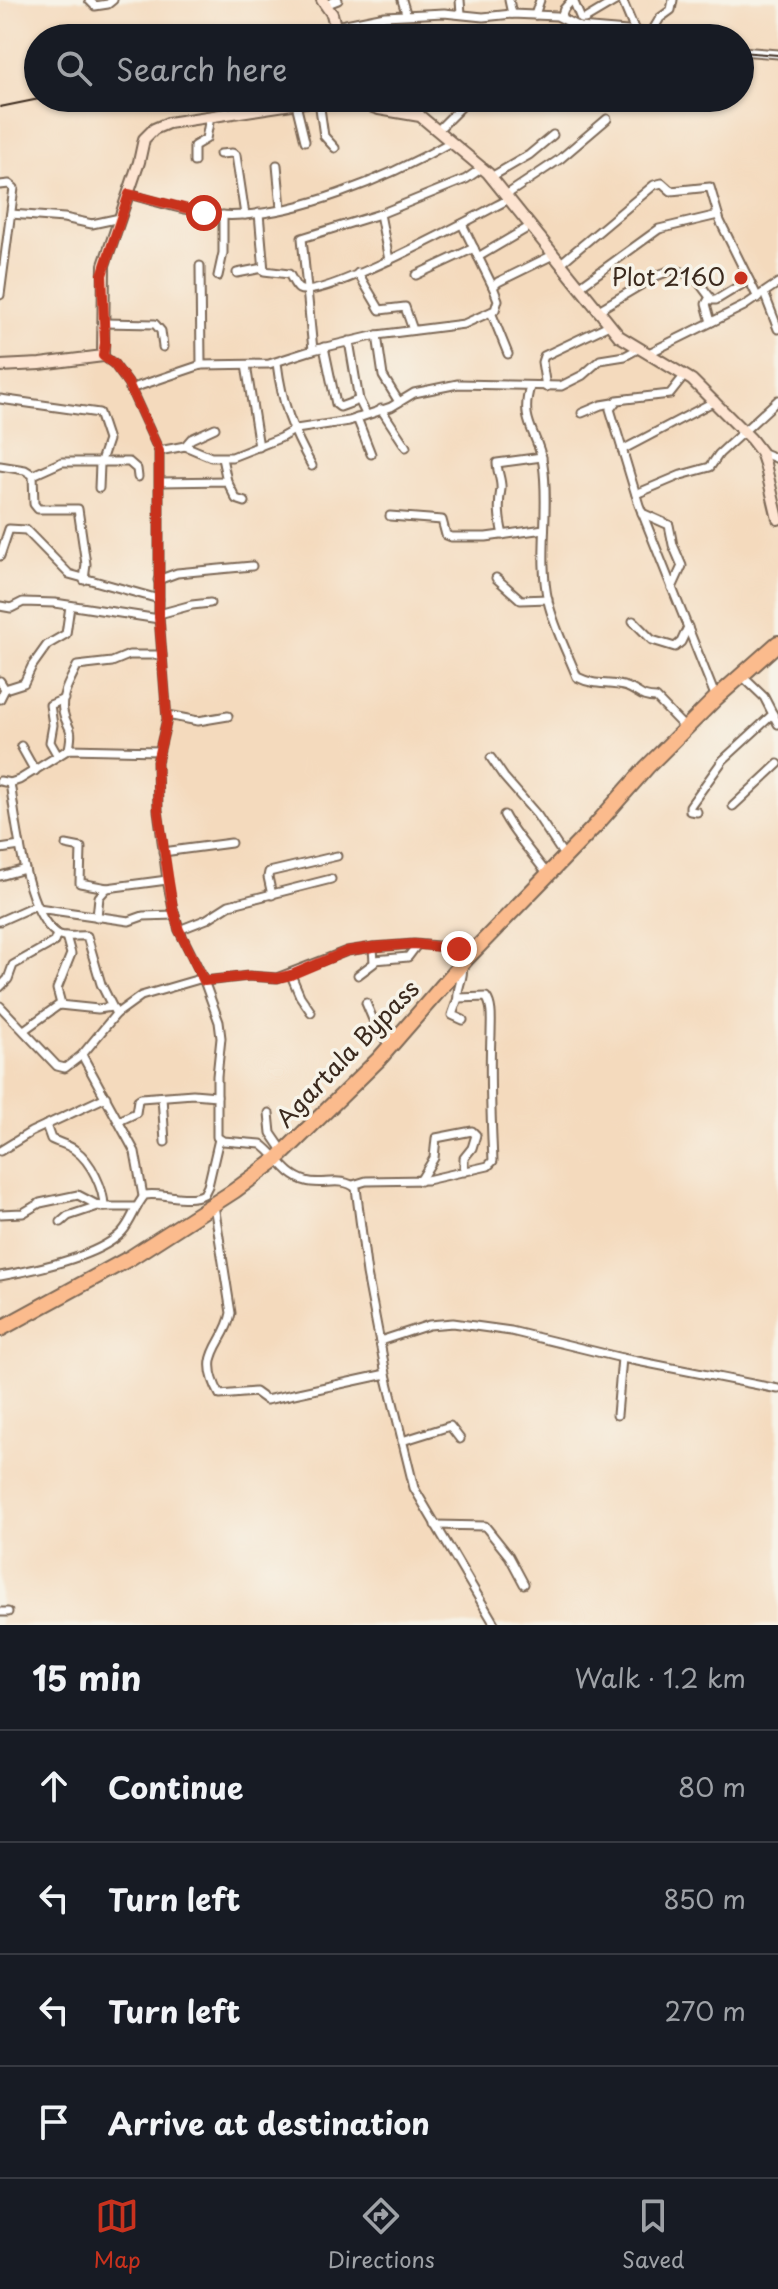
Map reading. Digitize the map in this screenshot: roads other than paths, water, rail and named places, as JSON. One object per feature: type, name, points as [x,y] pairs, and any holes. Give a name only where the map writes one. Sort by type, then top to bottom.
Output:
[{"type":"highway","name":"Agartala Bypass","points":[[0,1329],[130,1258],[214,1204],[280,1156],[390,1047],[472,952],[685,728],[778,643]]},
{"type":"main road","points":[[323,2],[333,24]]},
{"type":"main road","points":[[0,366],[103,356],[102,275],[144,139],[150,131],[168,123],[243,112]]},
{"type":"main road","points":[[397,112],[420,116],[482,168],[619,336],[685,375],[745,432],[761,452],[778,519]]},
{"type":"street","points":[[89,0],[95,6],[113,0]]},
{"type":"street","points":[[323,2],[338,0]]},
{"type":"street","points":[[402,0],[406,13]]},
{"type":"street","points":[[460,0],[461,14]]},
{"type":"street","points":[[509,0],[512,14]]},
{"type":"street","points":[[535,15],[540,0]]},
{"type":"street","points":[[561,17],[566,5],[573,0],[581,19],[620,0],[632,24]]},
{"type":"street","points":[[657,24],[671,10],[673,0]]},
{"type":"street","points":[[366,24],[406,13],[483,17],[535,15],[561,17],[574,24]]},
{"type":"street","points":[[754,52],[778,54]]},
{"type":"street","points":[[298,112],[305,141]]},
{"type":"street","points":[[326,112],[324,136],[335,148]]},
{"type":"street","points":[[420,112],[420,116]]},
{"type":"street","points":[[439,129],[456,112]]},
{"type":"street","points":[[194,162],[194,146],[206,139],[210,117]]},
{"type":"street","points":[[259,213],[263,268],[267,272],[289,274],[299,290],[306,290],[389,260],[462,224],[560,159],[607,119]]},
{"type":"street","points":[[491,177],[529,155],[553,135]]},
{"type":"street","points":[[129,194],[204,213],[259,213],[361,185],[413,163],[451,142]]},
{"type":"street","points":[[220,154],[236,155],[245,215]]},
{"type":"street","points":[[277,165],[281,208]]},
{"type":"street","points":[[313,350],[302,238],[380,214],[466,179],[482,168]]},
{"type":"street","points":[[0,185],[9,184],[14,188],[0,295]]},
{"type":"street","points":[[493,287],[498,282],[556,259],[658,184],[671,191],[710,187],[718,215],[749,280],[778,329]]},
{"type":"street","points":[[0,208],[92,224],[120,218]]},
{"type":"street","points":[[380,214],[389,260]]},
{"type":"street","points":[[218,276],[223,253],[223,215]]},
{"type":"street","points":[[579,287],[659,229],[718,215]]},
{"type":"street","points":[[130,389],[201,365],[277,363],[313,350],[377,335],[464,324],[491,312],[499,303],[462,224]]},
{"type":"street","points":[[478,257],[529,227]]},
{"type":"street","points":[[0,243],[7,251]]},
{"type":"street","points":[[416,275],[474,248]]},
{"type":"street","points":[[200,266],[201,365]]},
{"type":"street","points":[[237,273],[263,268]]},
{"type":"street","points":[[597,311],[656,276],[672,270],[697,280],[716,300],[749,280]]},
{"type":"street","points":[[358,273],[380,310],[405,307],[413,330]]},
{"type":"street","points":[[159,451],[185,446],[211,457],[236,456],[292,430],[345,422],[399,402],[414,393],[458,384],[565,385],[600,360],[642,352],[711,322],[761,296],[778,283]]},
{"type":"street","points":[[710,297],[706,304],[711,322]]},
{"type":"street","points":[[491,312],[508,354]]},
{"type":"street","points":[[104,323],[155,324],[161,331],[163,347]]},
{"type":"street","points":[[546,387],[544,356],[609,325]]},
{"type":"street","points":[[377,335],[383,376],[399,402]]},
{"type":"street","points":[[349,341],[359,400],[366,414]]},
{"type":"street","points":[[324,347],[336,404],[340,407],[359,400]]},
{"type":"street","points":[[103,356],[114,364],[130,389],[159,451],[159,617],[167,715],[159,751],[158,810],[167,880],[179,930],[203,980],[219,1022],[221,1038],[217,1096],[219,1139],[208,1186],[204,1194],[193,1198],[162,1193],[143,1196]]},
{"type":"street","points":[[277,363],[281,396],[292,430],[312,466]]},
{"type":"street","points":[[246,365],[259,447]]},
{"type":"street","points":[[582,413],[622,399],[670,394],[685,375]]},
{"type":"street","points":[[530,387],[525,408],[528,424],[542,457],[547,499],[544,529],[548,599],[577,677],[594,685],[628,688],[645,699],[656,698],[685,728]]},
{"type":"street","points":[[0,399],[99,413],[108,440],[101,461],[99,488]]},
{"type":"street","points":[[636,494],[681,475],[710,467],[719,454],[778,400]]},
{"type":"street","points":[[622,450],[715,401]]},
{"type":"street","points":[[614,403],[610,412],[642,513],[716,698]]},
{"type":"street","points":[[381,409],[406,447]]},
{"type":"street","points":[[357,418],[371,454]]},
{"type":"street","points":[[185,446],[188,441],[215,428]]},
{"type":"street","points":[[761,452],[778,459]]},
{"type":"street","points":[[503,535],[498,516],[498,496],[502,485],[497,463],[542,457]]},
{"type":"street","points":[[222,458],[227,481],[236,499],[245,502]]},
{"type":"street","points":[[33,475],[57,463],[101,461],[132,463],[138,477]]},
{"type":"street","points":[[0,466],[25,470],[33,475]]},
{"type":"street","points":[[33,475],[35,507],[80,511],[86,564],[84,580]]},
{"type":"street","points":[[160,482],[227,481]]},
{"type":"street","points":[[642,513],[669,525],[682,566],[672,588]]},
{"type":"street","points":[[390,516],[442,520],[448,537],[503,535],[544,529]]},
{"type":"street","points":[[0,556],[9,529],[26,530],[69,574],[159,599]]},
{"type":"street","points":[[158,580],[177,573],[252,566]]},
{"type":"street","points":[[496,578],[521,600],[548,599]]},
{"type":"street","points":[[0,606],[11,608],[26,602],[159,617],[192,605],[210,603]]},
{"type":"street","points":[[0,699],[5,689],[24,683],[47,645],[66,634],[70,606]]},
{"type":"street","points":[[633,621],[652,640],[675,647],[688,627]]},
{"type":"street","points":[[69,749],[72,730],[63,711],[64,699],[80,664],[112,662],[129,655],[162,655]]},
{"type":"street","points":[[741,675],[764,697],[778,724]]},
{"type":"street","points":[[0,681],[5,689]]},
{"type":"street","points":[[58,756],[50,742],[53,725],[50,705],[64,699]]},
{"type":"street","points":[[697,812],[690,811],[690,806],[711,775],[773,714]]},
{"type":"street","points":[[167,715],[198,721],[228,716]]},
{"type":"street","points":[[21,746],[35,771]]},
{"type":"street","points":[[0,781],[10,783],[69,749],[159,751]]},
{"type":"street","points":[[491,758],[537,815],[565,857]]},
{"type":"street","points":[[733,806],[778,764]]},
{"type":"street","points":[[10,783],[25,869],[37,906],[48,925],[61,935],[71,954],[57,992],[61,1004]]},
{"type":"street","points":[[504,815],[547,875]]},
{"type":"street","points":[[163,852],[231,843]]},
{"type":"street","points":[[66,845],[81,848],[80,883],[107,888],[167,880]]},
{"type":"street","points":[[0,849],[20,846]]},
{"type":"street","points":[[272,895],[269,872],[337,856]]},
{"type":"street","points":[[0,876],[25,869]]},
{"type":"street","points":[[179,930],[207,919],[229,905],[331,879]]},
{"type":"street","points":[[97,917],[101,893],[107,888]]},
{"type":"street","points":[[0,921],[37,906],[133,921],[143,916],[175,915]]},
{"type":"street","points":[[0,987],[8,979],[13,965],[61,935],[84,936],[89,939],[101,984],[114,1010]]},
{"type":"street","points":[[358,975],[375,960],[408,957],[417,945]]},
{"type":"street","points":[[0,1006],[61,1068],[65,1068],[82,1055],[114,1010],[141,996],[203,980],[249,976],[273,979],[291,975],[347,951],[373,947],[417,945],[472,952]]},
{"type":"street","points":[[373,947],[375,960]]},
{"type":"street","points":[[461,964],[464,973],[452,1015],[463,1020]]},
{"type":"street","points":[[291,975],[311,1012]]},
{"type":"street","points":[[269,1113],[270,1130],[280,1156],[292,1175],[305,1181],[353,1185],[366,1181],[420,1181],[488,1166],[493,1161],[488,1091],[491,1011],[486,997],[458,998]]},
{"type":"street","points":[[366,1003],[390,1047]]},
{"type":"street","points":[[24,1030],[61,1004],[114,1010]]},
{"type":"street","points":[[0,1276],[50,1264],[108,1244],[122,1232],[143,1196],[135,1152],[82,1055]]},
{"type":"street","points":[[119,1121],[136,1113],[141,1098],[193,1094],[217,1096]]},
{"type":"street","points":[[0,1151],[106,1097]]},
{"type":"street","points":[[162,1097],[165,1142]]},
{"type":"street","points":[[46,1125],[51,1139],[77,1151],[89,1166],[103,1195],[101,1207]]},
{"type":"street","points":[[420,1181],[434,1158],[436,1138],[472,1131],[476,1135],[472,1148],[464,1158],[464,1172]]},
{"type":"street","points":[[219,1139],[261,1144],[280,1156]]},
{"type":"street","points":[[353,1185],[358,1198],[367,1274],[386,1374],[414,1488],[495,1625]]},
{"type":"street","points":[[0,1214],[23,1213],[35,1205],[78,1195],[101,1207]]},
{"type":"street","points":[[214,1204],[231,1313],[212,1351],[211,1365],[220,1395],[255,1392],[266,1400],[386,1374]]},
{"type":"street","points":[[61,1222],[68,1216],[101,1207],[137,1207]]},
{"type":"street","points":[[380,1341],[429,1325],[453,1323],[511,1331],[622,1358],[778,1389]]},
{"type":"street","points":[[617,1415],[622,1358]]},
{"type":"street","points":[[402,1441],[450,1426],[460,1439]]},
{"type":"street","points":[[435,1525],[485,1526],[509,1556],[524,1584]]},
{"type":"railway","points":[[754,53],[778,55]]},
{"type":"railway","points":[[0,107],[24,102]]},
{"type":"place","name":"Plot 2160","points":[[741,278]]}]
